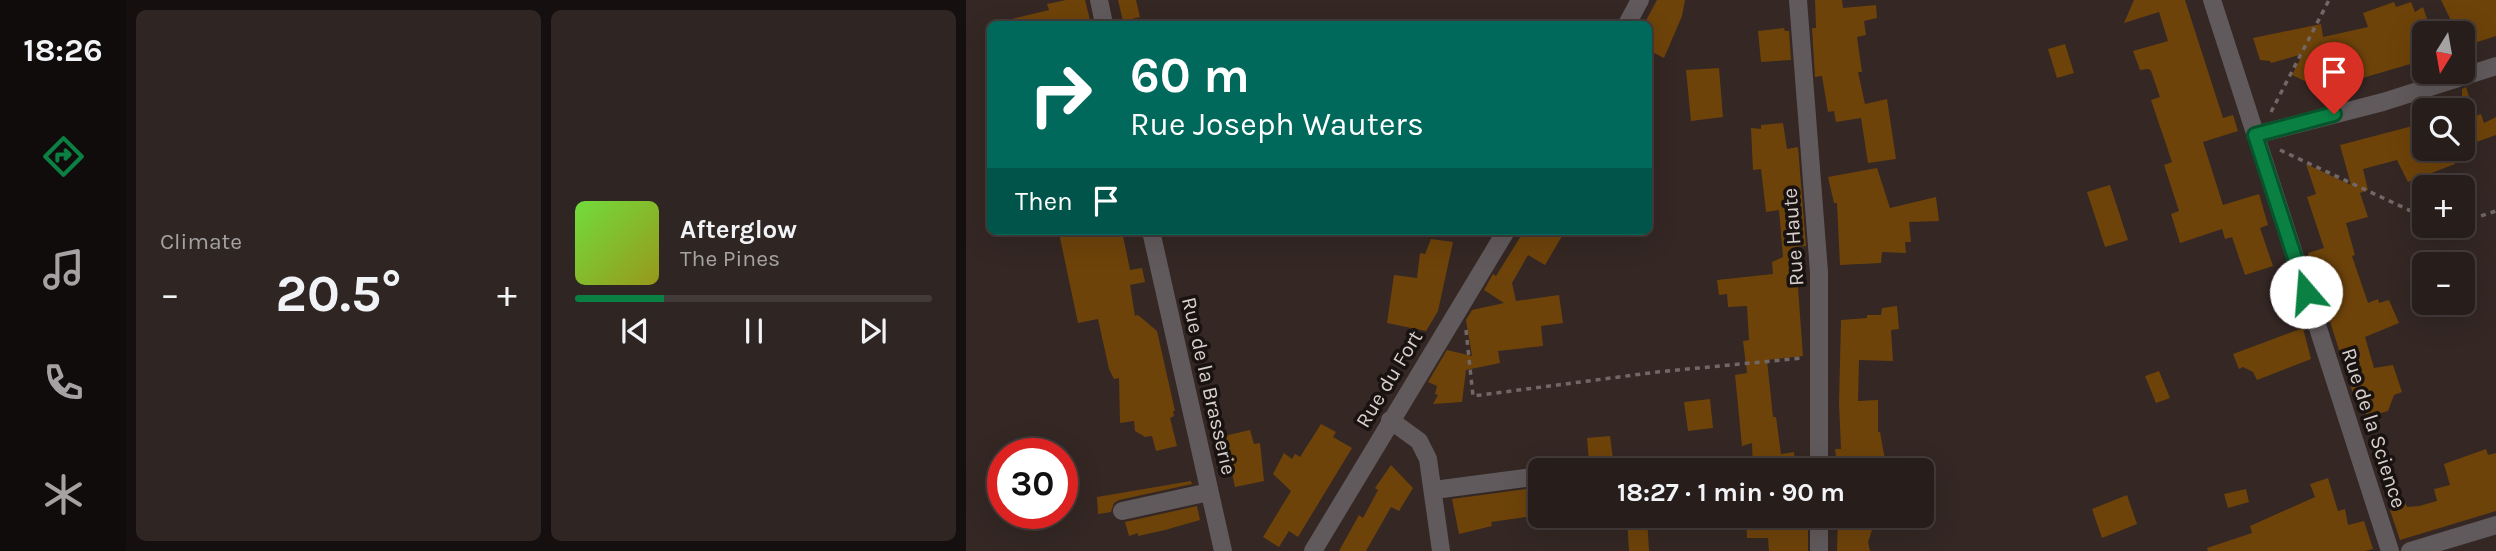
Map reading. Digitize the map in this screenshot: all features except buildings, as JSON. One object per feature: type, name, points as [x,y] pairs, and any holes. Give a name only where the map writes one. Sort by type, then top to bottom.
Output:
[{"type":"street","points":[[1099,0],[1103,21]]},
{"type":"street","points":[[1629,21],[1640,0]]},
{"type":"street","name":"Rue Haute","points":[[1798,0],[1819,272],[1819,458]]},
{"type":"street","name":"Rue de la Science","points":[[2212,0],[2262,132],[2390,551]]},
{"type":"street","points":[[2262,132],[2383,102],[2496,66]]},
{"type":"street","name":"Rue de la Brasserie","points":[[1152,235],[1223,551]]},
{"type":"street","name":"Rue du Fort","points":[[1313,551],[1504,235]]},
{"type":"street","points":[[1390,421],[1419,441],[1428,459],[1441,551]]},
{"type":"street","points":[[1434,490],[1528,478]]},
{"type":"street","points":[[1122,511],[1209,492]]},
{"type":"street","points":[[2410,551],[2496,525]]},
{"type":"street","points":[[1819,528],[1819,551]]},
{"type":"path","points":[[2329,0],[2262,132],[2275,148],[2412,212]]},
{"type":"path","points":[[2475,218],[2496,211]]},
{"type":"path","points":[[1457,311],[1465,327],[1473,396],[1657,372],[1819,357]]},
{"type":"route","points":[[2306,292],[2255,135],[2334,114]]}]
